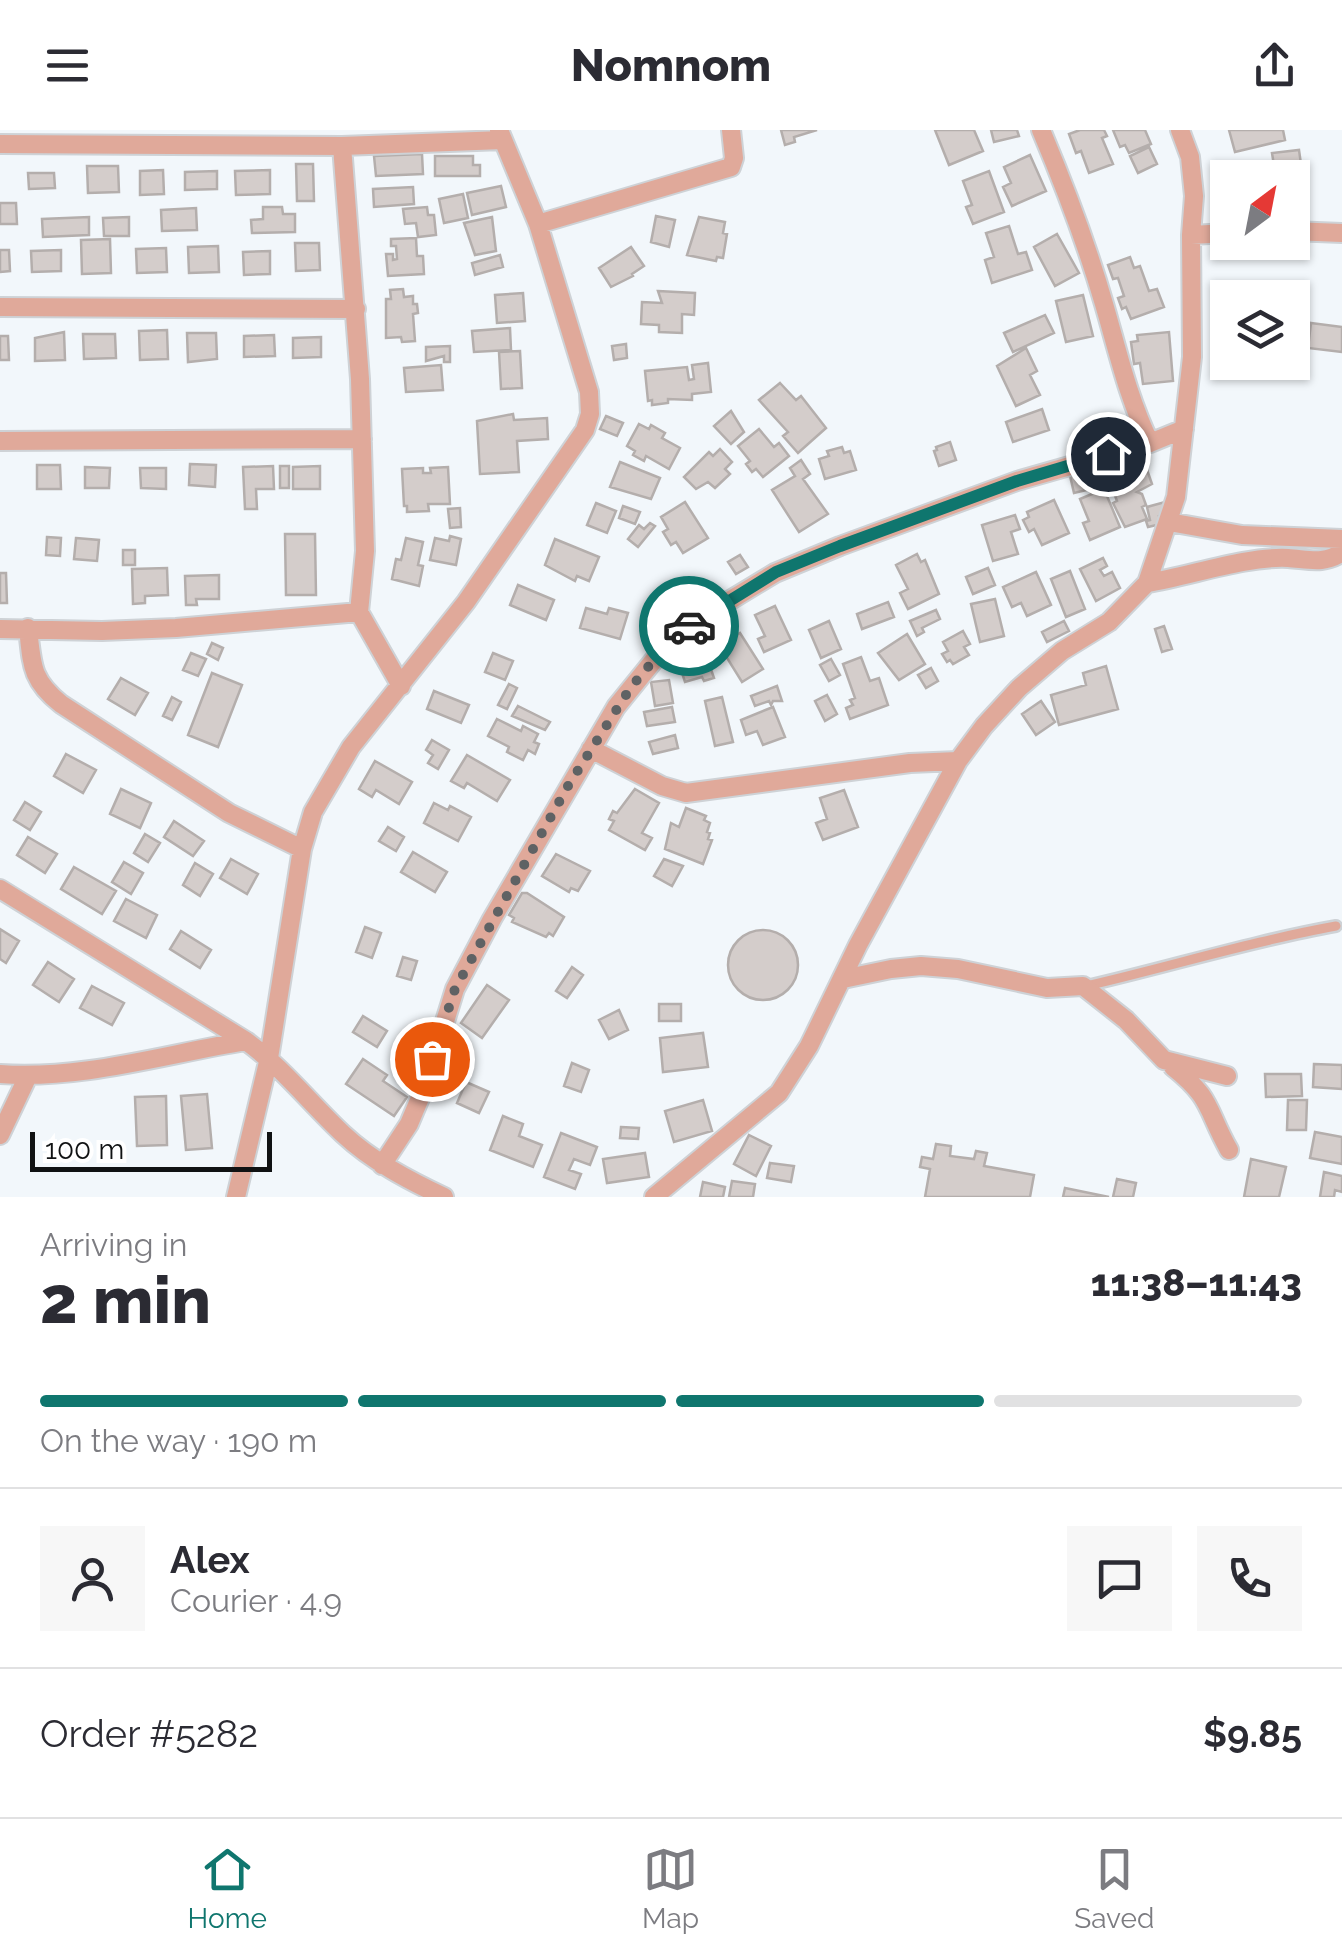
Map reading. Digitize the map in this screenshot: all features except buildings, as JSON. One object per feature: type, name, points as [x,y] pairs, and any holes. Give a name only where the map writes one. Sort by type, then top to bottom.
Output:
[{"type":"street","points":[[538,224],[731,167],[731,130]]},
{"type":"street","points":[[1042,130],[1103,301],[1132,407],[1150,442]]},
{"type":"street","points":[[654,1197],[779,1093],[809,1046],[858,945],[958,761],[984,726],[1062,650],[1109,622],[1147,583],[1176,497],[1192,357],[1194,196],[1190,157],[1180,130]]},
{"type":"street","points":[[0,144],[109,137],[342,146],[501,135],[538,224],[589,392],[590,414],[585,430],[466,602],[351,747],[313,812],[302,849],[269,1058],[236,1197]]},
{"type":"street","points":[[342,146],[362,439],[365,551],[359,612],[400,686]]},
{"type":"street","points":[[1191,234],[1210,233]]},
{"type":"street","points":[[1310,233],[1342,234]]},
{"type":"street","points":[[0,307],[356,309]]},
{"type":"street","points":[[382,1165],[409,1124],[455,989],[492,918],[616,708],[676,634],[776,572],[1017,481],[1184,429]]},
{"type":"street","points":[[0,441],[362,439]]},
{"type":"street","points":[[1169,522],[1242,535],[1342,539]]},
{"type":"street","points":[[1147,583],[1196,576],[1241,563],[1288,558],[1310,562],[1342,552]]},
{"type":"street","points":[[0,630],[102,632],[359,612]]},
{"type":"street","points":[[28,628],[34,676],[43,690],[229,812],[302,849]]},
{"type":"street","points":[[591,749],[662,786],[686,794],[910,763],[958,761]]},
{"type":"street","points":[[0,889],[246,1042],[269,1058],[343,1134],[382,1165],[444,1197]]},
{"type":"street","points":[[843,979],[921,966],[958,969],[1047,988],[1083,986],[1198,1087],[1228,1150]]},
{"type":"street","points":[[0,1074],[28,1076],[159,1060],[246,1042]]},
{"type":"street","points":[[1164,1060],[1228,1076]]},
{"type":"street","points":[[0,1135],[28,1076]]},
{"type":"lane","points":[[1083,986],[1336,926]]},
{"type":"way so far","points":[[432,1059],[455,989],[568,786],[646,667],[676,634],[689,626]]},
{"type":"route","points":[[689,626],[776,572],[1017,481],[1108,454]]}]
